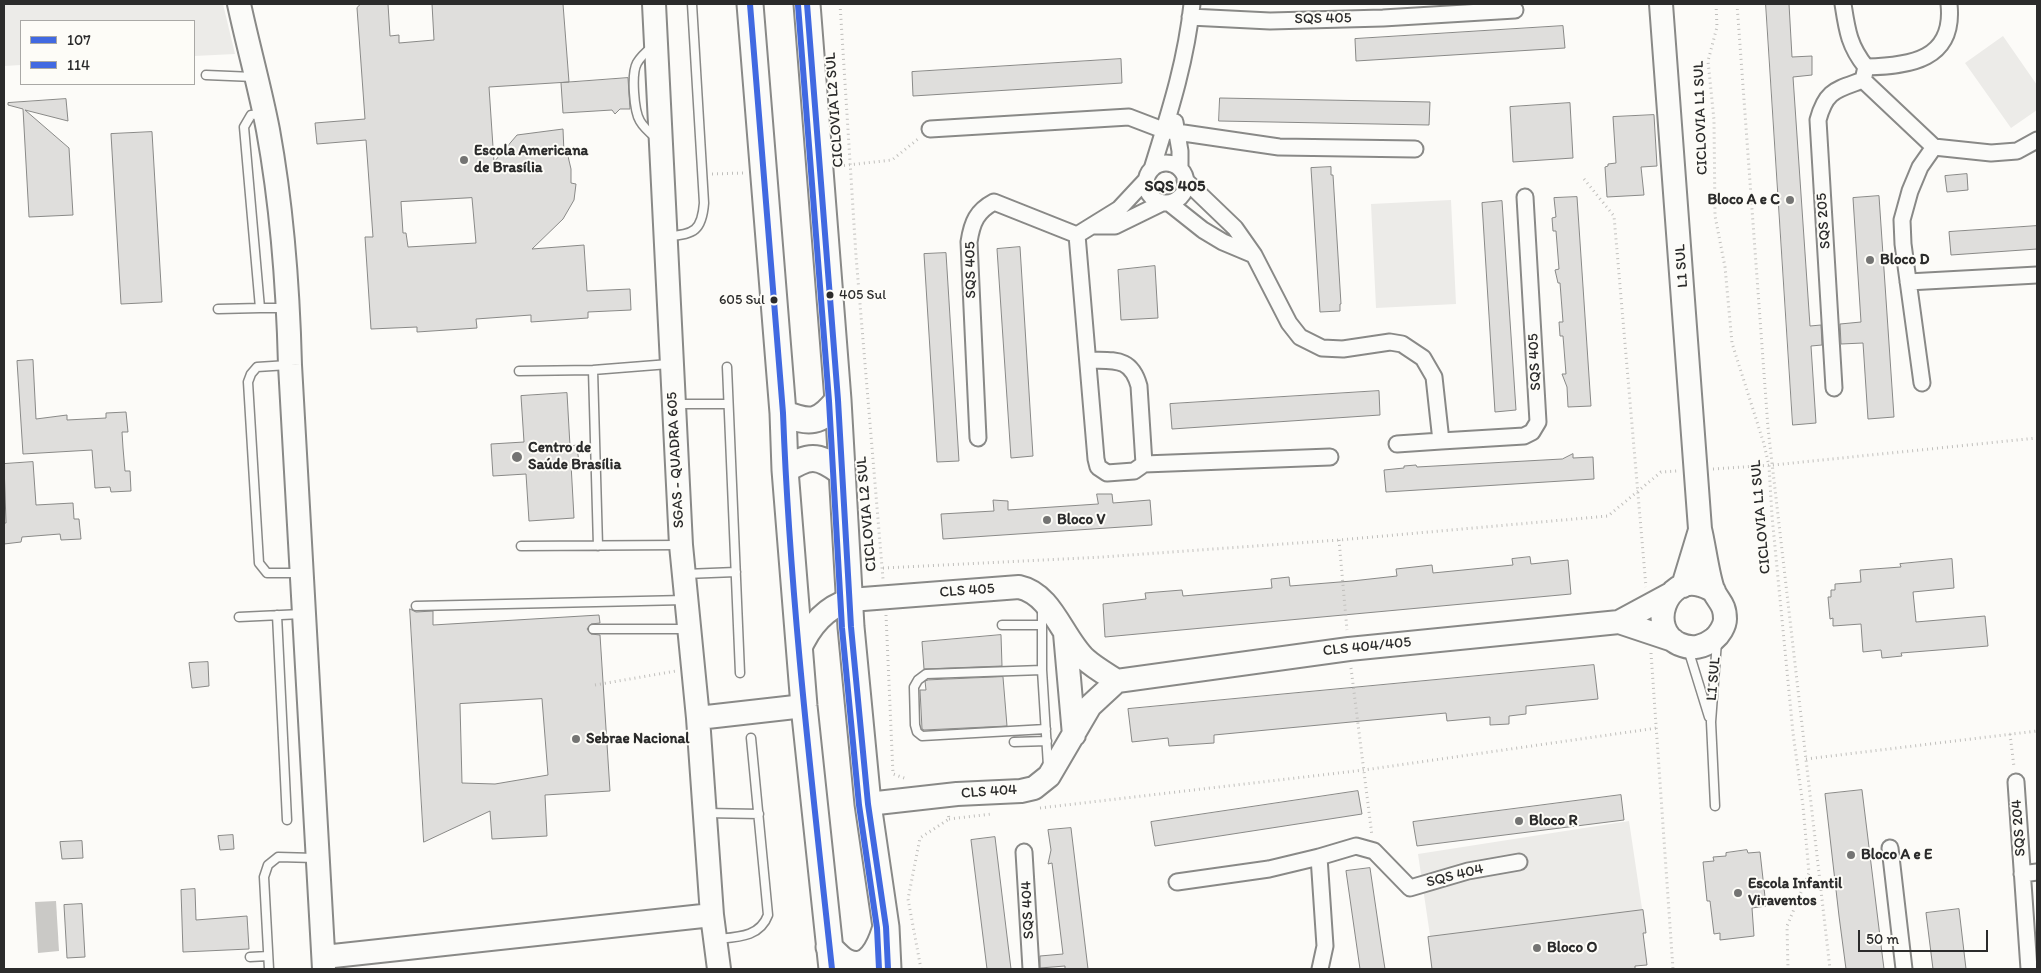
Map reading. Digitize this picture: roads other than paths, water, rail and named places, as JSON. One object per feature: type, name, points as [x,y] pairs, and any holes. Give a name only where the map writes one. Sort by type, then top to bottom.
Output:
[{"type":"main road","points":[[750,4],[783,413],[785,470],[799,650],[830,958],[856,965],[866,963],[874,957],[886,927]]},
{"type":"main road","points":[[807,4],[838,400],[840,471],[850,600],[868,804],[886,927],[888,969]]},
{"type":"main road","points":[[783,413],[799,419],[820,419],[828,413],[838,400]]},
{"type":"main road","points":[[785,470],[800,461],[813,457],[821,458],[840,471]]},
{"type":"street","points":[[239,4],[264,114],[277,198],[288,308],[301,573],[324,963],[712,915]]},
{"type":"street","name":"SGAS - QUADRA 605","points":[[654,4],[680,544],[698,718],[712,915],[719,969]]},
{"type":"street","name":"L1 SUL","points":[[1661,4],[1700,529],[1714,591]]},
{"type":"street","points":[[1843,4],[1848,36],[1865,74],[1934,147],[1990,154],[2016,151],[2037,140]]},
{"type":"street","name":"SQS 205","points":[[1834,388],[1818,120],[1823,102],[1836,90],[1865,74],[1926,58],[1941,45],[1948,31],[1949,4]]},
{"type":"street","name":"SQS 405","points":[[978,438],[969,242],[971,229],[976,218],[983,208],[994,202],[1077,235],[1119,209],[1149,175],[1170,131],[1172,108],[1191,10],[1270,21],[1383,18],[1515,10]]},
{"type":"street","points":[[930,129],[1129,117],[1170,131],[1227,141],[1279,147],[1415,149]]},
{"type":"street","name":"SQS 405","points":[[1170,131],[1183,175]]},
{"type":"street","points":[[1922,383],[1908,282],[1902,220],[1910,191],[1920,166],[1934,147]]},
{"type":"street","points":[[1254,255],[1223,242],[1166,203],[1151,198],[1146,187],[1149,175],[1163,164],[1175,166],[1235,228],[1254,255],[1289,323],[1300,337],[1310,344],[1322,348],[1343,349],[1390,342],[1402,344],[1423,358],[1434,377],[1441,441]]},
{"type":"street","points":[[1166,203],[1175,201],[1184,192],[1183,175]]},
{"type":"street","name":"SQS 405","points":[[1397,444],[1524,436],[1532,432],[1538,422],[1525,197]]},
{"type":"street","name":"SQS 405","points":[[1093,226],[1115,226],[1166,203]]},
{"type":"street","points":[[1077,235],[1098,466],[1107,473],[1134,471],[1144,464],[1330,457]]},
{"type":"street","points":[[1908,282],[2037,275]]},
{"type":"street","points":[[1089,360],[1122,362],[1130,366],[1136,375],[1140,386],[1144,464]]},
{"type":"street","name":"L1 SUL","points":[[1676,590],[1700,529]]},
{"type":"street","points":[[1699,584],[1714,591],[1724,605],[1725,622],[1718,636],[1704,646],[1680,644],[1663,627],[1662,610],[1676,590],[1699,584]]},
{"type":"street","name":"CLS 405","points":[[799,650],[806,635],[818,619],[835,606],[850,600],[1019,587],[1028,589],[1042,598]]},
{"type":"street","name":"CLS 404/405","points":[[1117,681],[1349,649],[1619,622],[1676,590]]},
{"type":"street","points":[[1042,598],[1065,633],[1085,658],[1117,681]]},
{"type":"street","name":"CLS 404/405","points":[[1619,622],[1680,644]]},
{"type":"street","points":[[1065,633],[1074,736]]},
{"type":"street","name":"CLS 404","points":[[868,804],[945,795],[1021,791],[1034,788],[1049,776],[1090,706],[1117,681]]},
{"type":"street","points":[[698,718],[804,706]]},
{"type":"street","name":"SQS 204","points":[[2016,782],[2030,873],[2029,969]]},
{"type":"street","name":"SQS 404","points":[[1320,857],[1356,846],[1374,851],[1410,888],[1468,871],[1519,862]]},
{"type":"street","points":[[1890,848],[1904,969]]},
{"type":"street","name":"SQS 404","points":[[1024,852],[1032,969]]},
{"type":"street","points":[[1177,882],[1269,869],[1320,857],[1325,946],[1320,969]]},
{"type":"lane","points":[[666,236],[684,235],[692,232],[699,226],[703,216],[704,203],[692,4]]},
{"type":"lane","points":[[206,75],[256,78]]},
{"type":"lane","points":[[260,308],[244,127],[251,115],[264,114]]},
{"type":"lane","points":[[218,309],[288,308]]},
{"type":"lane","points":[[519,371],[593,370],[672,364]]},
{"type":"lane","points":[[290,365],[257,367],[251,374],[248,382],[259,563],[267,573],[301,573]]},
{"type":"lane","points":[[727,367],[740,673]]},
{"type":"lane","points":[[593,370],[598,546]]},
{"type":"lane","points":[[674,404],[728,404]]},
{"type":"lane","points":[[521,546],[680,544]]},
{"type":"lane","points":[[683,574],[736,572]]},
{"type":"lane","points":[[1042,598],[1042,670],[1049,776]]},
{"type":"lane","points":[[416,606],[685,600]]},
{"type":"lane","points":[[239,617],[304,614]]},
{"type":"lane","points":[[277,615],[287,820]]},
{"type":"lane","points":[[1002,625],[1041,625]]},
{"type":"lane","points":[[593,629],[688,629]]},
{"type":"lane","name":"L1 SUL","points":[[1715,806],[1711,722],[1718,636]]},
{"type":"lane","name":"L1 SUL","points":[[1680,644],[1711,722]]},
{"type":"lane","points":[[1042,670],[926,674],[918,680],[914,688],[915,725],[917,732],[922,736],[1046,729]]},
{"type":"lane","points":[[715,939],[745,936],[761,926],[768,914],[751,738]]},
{"type":"lane","points":[[1014,742],[1047,741]]},
{"type":"lane","points":[[705,813],[759,814]]},
{"type":"lane","points":[[269,969],[264,876],[268,865],[278,858],[317,858]]},
{"type":"lane","points":[[250,958],[268,956]]},
{"type":"place","name":"Escola Americana de Brasília","points":[[464,160]]},
{"type":"place","name":"Bloco A e C","points":[[1790,200]]},
{"type":"place","name":"Bloco D","points":[[1870,260]]},
{"type":"place","name":"405 Sul","points":[[830,295]]},
{"type":"place","name":"605 Sul","points":[[774,300]]},
{"type":"place","name":"Centro de Saúde Brasília","points":[[517,457]]},
{"type":"place","name":"Bloco V","points":[[1047,520]]},
{"type":"place","name":"Sebrae Nacional","points":[[576,739]]},
{"type":"place","name":"Bloco R","points":[[1519,821]]},
{"type":"place","name":"Bloco A e E","points":[[1851,855]]},
{"type":"place","name":"Escola Infantil Viraventos","points":[[1738,893]]},
{"type":"place","name":"Bloco O","points":[[1537,948]]},
{"type":"district","name":"SQS 405","points":[[1175,187]]}]
